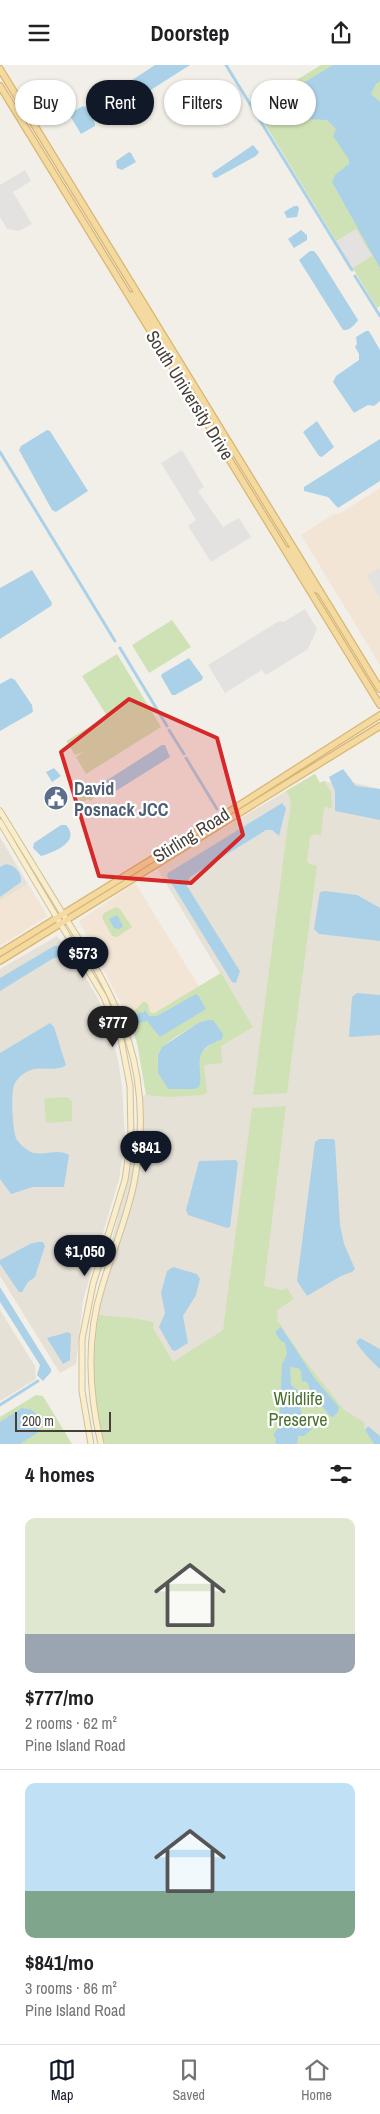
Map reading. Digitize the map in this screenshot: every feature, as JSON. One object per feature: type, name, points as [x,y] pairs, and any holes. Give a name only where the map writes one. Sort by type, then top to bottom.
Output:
[{"type":"main road","name":"South University Drive","points":[[0,69],[380,689]]},
{"type":"main road","name":"South University Drive","points":[[0,86],[15,110]]},
{"type":"main road","name":"South University Drive","points":[[25,125],[380,705]]},
{"type":"main road","points":[[30,125],[45,149],[50,152]]},
{"type":"main road","points":[[43,156],[51,162],[65,184],[73,188]]},
{"type":"main road","points":[[69,197],[75,199],[90,223],[100,234]]},
{"type":"main road","points":[[124,287],[136,299],[156,332],[166,338]]},
{"type":"main road","points":[[155,337],[165,345],[174,361],[187,373]]},
{"type":"main road","points":[[254,499],[262,503],[286,541],[292,544]]},
{"type":"main road","points":[[286,550],[292,551],[314,589],[322,592]]},
{"type":"main road","name":"Stirling Road","points":[[0,961],[68,920],[150,864],[380,715]]},
{"type":"main road","name":"Stirling Road","points":[[0,953],[57,917],[150,864],[380,726]]},
{"type":"main road","points":[[0,811],[107,986],[119,1012],[134,1057],[140,1092],[140,1139],[134,1185],[101,1290],[92,1341],[91,1390],[101,1444]]},
{"type":"main road","points":[[0,822],[97,983],[113,1015],[125,1055],[131,1103],[131,1137],[125,1181],[93,1284],[82,1339],[82,1391],[91,1444]]},
{"type":"highlighted area","points":[[129,699],[217,738],[243,835],[191,883],[99,876],[61,752]]},
{"type":"shaded area","points":[[25,170],[31,181],[13,192],[32,224],[19,231],[7,229],[0,217],[0,185]]},
{"type":"shaded area","points":[[356,229],[372,256],[350,270],[334,242]]},
{"type":"shaded area","points":[[182,450],[204,487],[198,491],[223,527],[239,518],[251,537],[211,562],[188,526],[196,520],[161,463]]},
{"type":"shaded area","points":[[380,488],[380,665],[301,535],[334,514],[341,513]]},
{"type":"shaded area","points":[[380,568],[380,598],[366,576]]},
{"type":"shaded area","points":[[305,609],[317,629],[308,649],[266,675],[262,670],[225,693],[208,665],[279,621],[284,622]]},
{"type":"shaded area","points":[[315,774],[320,783],[324,781],[333,783],[347,781],[380,789],[380,1444],[107,1444],[91,1390],[97,1310],[141,1110],[140,1098],[250,1024],[157,868]]},
{"type":"shaded area","points":[[0,837],[28,884],[0,901]]},
{"type":"shaded area","points":[[135,883],[199,986],[153,1013],[149,1011],[148,1004],[144,1001],[131,1014],[129,1019],[79,921]]},
{"type":"shaded area","points":[[28,884],[48,916],[0,946],[0,901]]},
{"type":"shaded area","points":[[57,936],[97,997],[107,1021],[118,1060],[122,1086],[125,1140],[119,1179],[83,1300],[76,1364],[60,1373],[0,1276],[0,969]]},
{"type":"shaded area","points":[[0,1310],[35,1366],[36,1379],[0,1401]]},
{"type":"green space","points":[[321,65],[380,65],[380,306],[377,308],[266,125],[316,125],[316,80],[296,80]]},
{"type":"green space","points":[[172,620],[191,647],[149,673],[132,645]]},
{"type":"green space","points":[[117,654],[161,727],[86,774],[76,757],[84,752],[75,755],[66,741],[107,716],[82,676]]},
{"type":"green space","points":[[315,774],[320,783],[324,781],[331,792],[332,808],[324,807],[321,835],[314,834],[310,837],[307,861],[309,864],[317,866],[287,1093],[253,1095],[291,801],[286,791]]},
{"type":"green space","points":[[84,783],[94,798],[81,803],[74,792]]},
{"type":"green space","points":[[116,907],[120,909],[132,927],[117,937],[112,936],[102,918],[104,913]]},
{"type":"green space","points":[[221,973],[253,1027],[221,1046],[222,1063],[204,1065],[207,1092],[204,1095],[169,1097],[146,1095],[137,1043],[129,1019],[131,1014],[144,1001],[148,1004],[150,1012],[154,1013]],"holes":[[[198,1023],[219,1041],[212,1043],[201,1053],[199,1062],[200,1073],[194,1089],[168,1089],[158,1065],[162,1049],[168,1043]]]},
{"type":"green space","points":[[68,1097],[72,1101],[72,1121],[46,1122],[44,1099]]},
{"type":"green space","name":"Wildlife Preserve","points":[[286,1106],[264,1286],[282,1290],[287,1288],[294,1299],[276,1311],[278,1315],[277,1320],[303,1358],[344,1410],[364,1422],[365,1430],[374,1444],[104,1444],[97,1412],[94,1380],[96,1331],[99,1315],[154,1322],[153,1328],[173,1362],[223,1330],[252,1108]]},
{"type":"green space","points":[[36,1395],[43,1396],[72,1444],[0,1444],[0,1417]]},
{"type":"water","points":[[155,65],[190,65],[154,88],[154,80],[132,80]]},
{"type":"water","points":[[333,65],[380,65],[380,81],[376,84],[371,94],[380,102],[380,268],[332,182],[335,175],[349,164],[349,160],[333,136],[336,129],[327,120],[316,119],[316,80],[308,80]]},
{"type":"water","points":[[83,106],[86,108],[86,125],[95,126],[81,134],[76,125],[76,110]]},
{"type":"water","points":[[253,145],[259,152],[256,156],[216,178],[213,177],[212,173]]},
{"type":"water","points":[[129,152],[136,162],[122,170],[117,168],[116,161]]},
{"type":"water","points":[[294,206],[298,206],[299,209],[297,217],[287,218],[284,212]]},
{"type":"water","points":[[301,230],[307,235],[307,240],[294,248],[288,239]]},
{"type":"water","points":[[310,251],[314,251],[318,256],[358,320],[350,329],[343,330],[299,260]]},
{"type":"water","points":[[369,331],[380,350],[380,401],[374,406],[368,405],[354,413],[333,382],[336,376],[359,360],[359,354],[355,347],[357,344],[356,337]]},
{"type":"water","points":[[317,421],[334,447],[322,457],[319,456],[303,432]]},
{"type":"water","points":[[47,430],[50,431],[88,491],[56,512],[52,510],[19,450],[21,446]]},
{"type":"water","points":[[380,439],[380,481],[338,508],[328,497],[304,491],[304,487]]},
{"type":"water","points":[[32,570],[52,603],[51,606],[0,639],[0,588]]},
{"type":"water","points":[[189,658],[203,677],[202,680],[172,695],[161,676]]},
{"type":"water","points":[[11,678],[15,680],[32,705],[33,712],[0,731],[0,684]]},
{"type":"water","points":[[162,745],[165,745],[170,757],[111,794],[101,784]]},
{"type":"water","points":[[54,768],[61,776],[52,782],[46,772]]},
{"type":"water","points":[[343,769],[356,786],[380,789],[380,820],[335,811],[335,791],[329,777]]},
{"type":"water","points":[[282,803],[286,808],[279,836],[272,830],[266,830],[190,877],[187,886],[240,971],[236,983],[232,982],[167,876],[168,873]]},
{"type":"water","points":[[61,825],[66,825],[70,831],[68,841],[59,849],[41,856],[33,848],[34,843]]},
{"type":"water","points":[[6,864],[17,870],[21,882],[0,897],[0,867]]},
{"type":"water","points":[[320,892],[357,895],[380,908],[380,941],[319,934],[314,929]]},
{"type":"water","points":[[117,915],[123,926],[119,929],[114,928],[109,919]]},
{"type":"water","points":[[54,946],[59,946],[64,955],[52,959],[0,991],[0,978]]},
{"type":"water","points":[[357,993],[380,995],[380,1035],[349,1037],[352,997]]},
{"type":"water","points":[[196,994],[206,1009],[160,1037],[147,1021],[135,1024],[134,1017],[140,1012],[143,1013],[145,1010],[149,1016],[157,1016]]},
{"type":"water","points":[[213,1020],[223,1034],[222,1039],[203,1051],[200,1061],[199,1087],[194,1089],[168,1089],[158,1073],[158,1055],[162,1047],[198,1023]]},
{"type":"water","points":[[50,1023],[54,1027],[66,1065],[56,1069],[39,1068],[28,1071],[16,1082],[13,1088],[12,1101],[14,1131],[17,1140],[27,1150],[34,1153],[60,1152],[69,1155],[64,1187],[33,1187],[11,1194],[0,1179],[0,1053]]},
{"type":"water","points":[[319,1139],[334,1139],[335,1142],[340,1225],[344,1244],[355,1269],[307,1296],[297,1281],[315,1142]]},
{"type":"water","points":[[236,1160],[238,1163],[230,1227],[227,1228],[188,1215],[186,1210],[199,1161]]},
{"type":"water","points":[[43,1242],[45,1246],[35,1277],[28,1282],[22,1292],[19,1292],[0,1264],[0,1260],[30,1244]]},
{"type":"water","points":[[173,1267],[197,1274],[200,1279],[196,1295],[183,1316],[188,1343],[175,1351],[172,1350],[159,1327],[165,1313],[161,1293],[167,1271]]},
{"type":"water","points":[[0,1287],[51,1369],[51,1372],[43,1381],[37,1375],[40,1365],[0,1302]]},
{"type":"water","points":[[281,1327],[315,1379],[339,1407],[338,1412],[333,1417],[330,1416],[311,1393],[307,1382],[302,1381],[301,1371],[298,1368],[290,1367],[291,1385],[302,1394],[303,1404],[300,1409],[303,1417],[299,1429],[311,1426],[312,1429],[304,1436],[298,1436],[297,1444],[275,1444],[276,1439],[273,1435],[279,1427],[282,1364],[287,1354],[285,1343],[281,1341],[275,1332]]},
{"type":"water","points":[[68,1332],[71,1334],[70,1360],[63,1364],[47,1338]]},
{"type":"water","points":[[360,1338],[380,1349],[380,1369],[361,1350],[356,1342]]},
{"type":"water","points":[[22,1408],[32,1410],[40,1418],[37,1433],[20,1444],[0,1444],[0,1422]]},
{"type":"water","points":[[368,1426],[380,1436],[380,1444],[374,1444],[365,1430]]},
{"type":"waterway","points":[[226,65],[352,270]]},
{"type":"waterway","points":[[355,276],[380,316]]},
{"type":"waterway","points":[[0,452],[115,641]]},
{"type":"waterway","points":[[120,648],[167,726]]},
{"type":"waterway","points":[[169,730],[184,754]]},
{"type":"waterway","points":[[186,758],[217,809]]},
{"type":"waterway","points":[[0,1405],[38,1381]]},
{"type":"place","name":"David Posnack JCC","points":[[56,798]]}]
